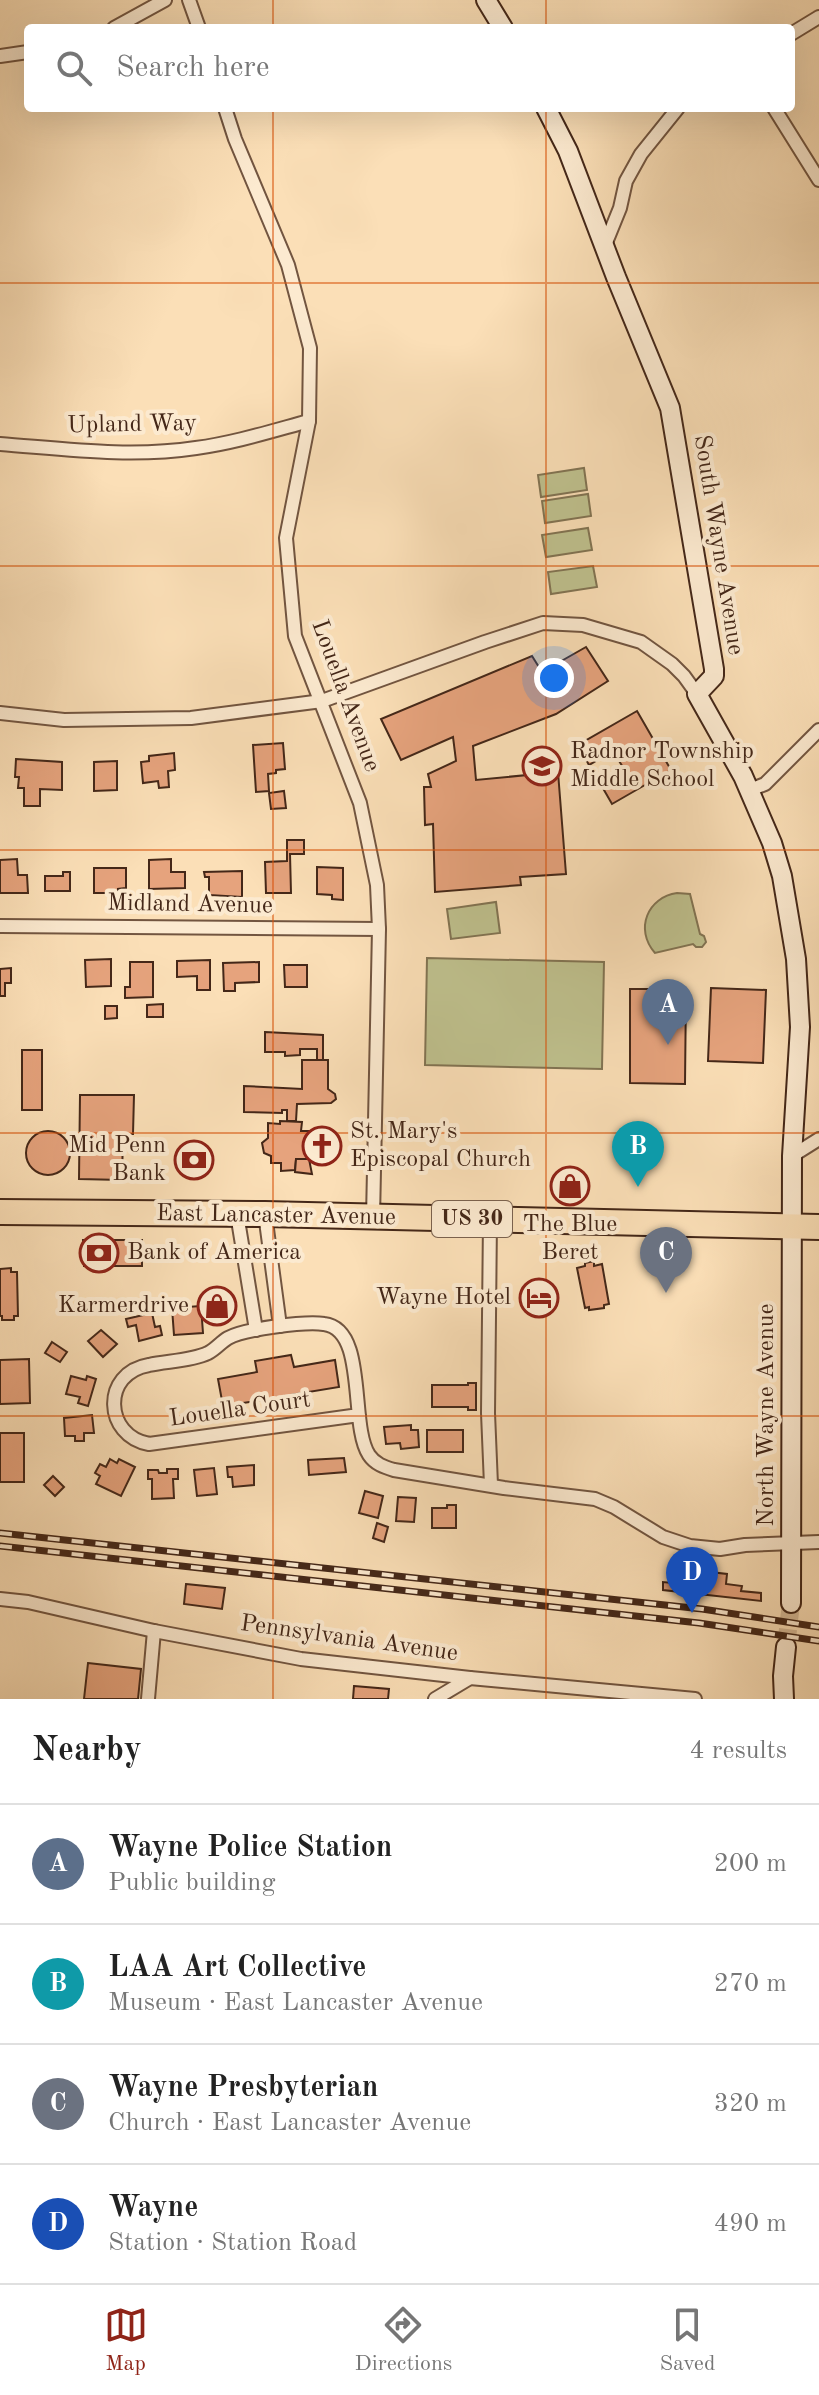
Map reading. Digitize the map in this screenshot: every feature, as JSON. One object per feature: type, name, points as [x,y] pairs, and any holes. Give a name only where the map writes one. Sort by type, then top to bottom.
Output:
[{"type":"highway","name":"East Lancaster Avenue","points":[[0,1212],[265,1214],[792,1227]]},
{"type":"highway","name":"US 30","points":[[792,1227],[819,1227]]},
{"type":"main road","points":[[486,0],[501,24]]},
{"type":"main road","name":"South Wayne Avenue","points":[[548,112],[568,151],[662,387],[676,433],[714,669],[714,676],[697,694]]},
{"type":"main road","points":[[697,694],[750,790],[782,876],[796,959],[800,1027],[792,1156],[792,1227]]},
{"type":"main road","name":"North Wayne Avenue","points":[[791,1603],[792,1227]]},
{"type":"main road","points":[[783,1699],[786,1647]]},
{"type":"street","points":[[121,24],[165,0]]},
{"type":"street","points":[[189,0],[198,24]]},
{"type":"street","points":[[795,32],[819,17]]},
{"type":"street","points":[[0,56],[24,53]]},
{"type":"street","name":"Louella Avenue","points":[[226,112],[288,265],[310,348],[309,421],[286,538],[295,636],[360,803],[377,885],[379,929],[373,1218]]},
{"type":"street","points":[[605,245],[620,208],[626,181],[641,154],[675,112]]},
{"type":"street","points":[[776,112],[819,180]]},
{"type":"street","name":"Upland Way","points":[[0,444],[93,453],[165,452],[212,445],[309,421]]},
{"type":"street","points":[[0,713],[64,720],[191,718],[322,701],[543,623],[583,625],[641,642],[672,664],[697,694]]},
{"type":"street","points":[[750,790],[765,784],[819,730]]},
{"type":"street","name":"Midland Avenue","points":[[0,926],[379,929]]},
{"type":"street","points":[[792,1156],[819,1139]]},
{"type":"street","points":[[237,1214],[256,1330]]},
{"type":"street","points":[[265,1214],[280,1326]]},
{"type":"street","points":[[490,1220],[488,1413],[491,1485]]},
{"type":"street","name":"Louella Court","points":[[359,1415],[160,1444],[138,1441],[120,1425],[115,1413],[116,1393],[122,1378],[135,1367],[207,1353],[229,1337],[256,1330],[280,1326],[332,1325],[343,1333],[348,1344],[366,1449],[379,1465],[504,1488],[595,1499],[663,1537],[690,1546],[720,1549],[819,1542]]},
{"type":"street","name":"Pennsylvania Avenue","points":[[0,1599],[28,1602],[154,1631],[301,1659],[695,1699]]},
{"type":"street","points":[[148,1699],[154,1631]]},
{"type":"street","points":[[435,1699],[470,1678]]},
{"type":"green space","points":[[584,468],[587,490],[541,497],[538,475]]},
{"type":"green space","points":[[588,494],[591,516],[545,523],[542,501]]},
{"type":"green space","points":[[588,528],[592,550],[546,557],[542,535]]},
{"type":"green space","points":[[593,566],[597,587],[551,594],[548,572]]},
{"type":"green space","points":[[677,893],[690,894],[700,934],[706,942],[702,947],[693,944],[655,953],[646,934],[647,916],[658,901]]},
{"type":"green space","points":[[496,902],[500,933],[451,939],[447,909]]},
{"type":"green space","points":[[427,958],[604,962],[602,1069],[425,1065]]},
{"type":"building","points":[[586,647],[608,681],[556,714],[473,746],[476,780],[558,772],[566,874],[520,877],[521,885],[435,892],[433,824],[425,825],[424,787],[431,787],[428,774],[456,761],[453,737],[401,760],[381,719],[532,656],[542,672]]},
{"type":"building","points":[[637,711],[671,770],[612,804],[600,783],[624,769],[613,751],[589,765],[578,745]]},
{"type":"building","points":[[283,743],[285,769],[268,774],[269,791],[256,792],[253,745]]},
{"type":"building","points":[[174,753],[175,770],[168,771],[169,787],[159,788],[158,781],[143,783],[141,762],[149,761],[149,756]]},
{"type":"building","points":[[16,759],[62,762],[62,790],[40,789],[40,806],[24,806],[24,788],[18,788],[19,777],[15,777]]},
{"type":"building","points":[[117,761],[117,790],[94,791],[94,762]]},
{"type":"building","points":[[284,791],[286,808],[271,809],[269,793]]},
{"type":"building","points":[[287,840],[304,840],[304,854],[290,854],[291,893],[266,893],[265,862],[287,861]]},
{"type":"building","points":[[17,859],[18,875],[27,875],[28,893],[0,893],[0,860]]},
{"type":"building","points":[[171,859],[171,872],[185,872],[185,888],[149,889],[149,860]]},
{"type":"building","points":[[317,867],[343,868],[343,900],[317,894]]},
{"type":"building","points":[[94,868],[126,868],[126,888],[118,889],[118,893],[94,893]]},
{"type":"building","points":[[242,871],[242,897],[209,895],[209,877],[205,877],[204,872]]},
{"type":"building","points":[[63,872],[70,872],[70,891],[45,891],[45,876],[63,876]]},
{"type":"building","points":[[111,959],[111,986],[86,987],[85,960]]},
{"type":"building","points":[[210,960],[210,990],[197,990],[197,976],[177,977],[177,961]]},
{"type":"building","points":[[130,962],[153,962],[153,997],[125,998],[125,987],[130,987]]},
{"type":"building","points":[[259,962],[259,982],[235,983],[235,991],[224,991],[223,963]]},
{"type":"building","points":[[284,965],[307,965],[307,987],[285,987]]},
{"type":"building","points":[[11,968],[11,983],[5,983],[5,996],[0,996],[0,969]]},
{"type":"building","points":[[711,988],[766,990],[763,1063],[708,1061]]},
{"type":"building","points":[[630,989],[686,989],[685,1084],[630,1083]]},
{"type":"building","points":[[163,1004],[163,1017],[147,1017],[147,1005]]},
{"type":"building","points":[[105,1006],[117,1006],[117,1018],[105,1019]]},
{"type":"building","points":[[265,1032],[323,1035],[323,1060],[317,1060],[317,1049],[300,1049],[300,1055],[285,1056],[285,1052],[265,1052]]},
{"type":"building","points":[[22,1050],[42,1050],[42,1110],[22,1110]]},
{"type":"building","points":[[302,1060],[328,1060],[328,1089],[336,1099],[331,1103],[297,1104],[296,1121],[287,1121],[287,1110],[282,1110],[282,1113],[244,1112],[244,1086],[302,1089]]},
{"type":"building","points":[[80,1095],[134,1095],[133,1134],[123,1134],[122,1180],[79,1179]]},
{"type":"building","points":[[280,1121],[302,1122],[301,1131],[330,1131],[330,1142],[335,1142],[329,1163],[296,1159],[295,1170],[281,1171],[281,1163],[271,1163],[271,1156],[264,1153],[262,1143],[268,1138],[268,1123],[280,1124]]},
{"type":"building","points":[[48,1131],[64,1137],[70,1153],[64,1169],[48,1175],[32,1169],[26,1153],[32,1137]]},
{"type":"building","points":[[296,1159],[309,1159],[312,1174],[295,1172]]},
{"type":"building","points":[[83,1240],[142,1240],[142,1266],[84,1266]]},
{"type":"building","points":[[594,1261],[594,1266],[602,1264],[609,1304],[589,1310],[589,1307],[585,1308],[577,1268]]},
{"type":"building","points":[[11,1268],[11,1272],[17,1272],[18,1316],[14,1316],[14,1320],[2,1320],[0,1269]]},
{"type":"building","points":[[201,1306],[203,1333],[174,1335],[172,1308]]},
{"type":"building","points":[[152,1313],[155,1327],[160,1326],[162,1335],[139,1341],[136,1325],[128,1327],[126,1319]]},
{"type":"building","points":[[101,1330],[117,1344],[103,1357],[88,1341]]},
{"type":"building","points":[[52,1342],[67,1352],[60,1362],[45,1353]]},
{"type":"building","points":[[291,1355],[294,1367],[335,1360],[339,1387],[290,1395],[292,1403],[270,1406],[269,1399],[223,1406],[218,1379],[257,1372],[255,1361]]},
{"type":"building","points":[[29,1359],[30,1403],[0,1404],[0,1360]]},
{"type":"building","points":[[71,1376],[96,1379],[88,1406],[78,1403],[80,1397],[66,1394]]},
{"type":"building","points":[[476,1383],[476,1410],[468,1410],[468,1407],[432,1407],[432,1385]]},
{"type":"building","points":[[92,1415],[94,1433],[84,1433],[84,1441],[75,1441],[75,1436],[65,1436],[64,1418]]},
{"type":"building","points":[[411,1425],[411,1430],[418,1430],[419,1447],[401,1449],[400,1443],[386,1444],[384,1427]]},
{"type":"building","points":[[427,1430],[463,1430],[463,1452],[427,1452]]},
{"type":"building","points":[[0,1433],[24,1433],[24,1482],[0,1482]]},
{"type":"building","points":[[344,1458],[346,1472],[309,1475],[308,1460]]},
{"type":"building","points":[[110,1459],[117,1463],[119,1459],[135,1467],[121,1496],[96,1484],[100,1476],[95,1473],[100,1464],[106,1467]]},
{"type":"building","points":[[254,1465],[254,1485],[233,1487],[227,1467]]},
{"type":"building","points":[[214,1468],[217,1494],[197,1496],[194,1470]]},
{"type":"building","points":[[167,1469],[178,1469],[178,1479],[173,1479],[174,1498],[152,1499],[152,1479],[148,1479],[148,1470],[167,1473]]},
{"type":"building","points":[[53,1476],[64,1487],[55,1496],[44,1485]]},
{"type":"building","points":[[365,1491],[383,1496],[378,1518],[359,1513]]},
{"type":"building","points":[[398,1497],[416,1498],[414,1522],[396,1521]]},
{"type":"building","points":[[447,1505],[456,1505],[456,1528],[432,1528],[432,1508],[447,1508]]},
{"type":"building","points":[[377,1523],[388,1527],[384,1542],[373,1538]]},
{"type":"building","points":[[675,1568],[727,1574],[726,1584],[742,1586],[741,1591],[761,1593],[761,1601],[663,1590],[663,1582],[672,1583]]},
{"type":"building","points":[[186,1584],[225,1588],[222,1609],[184,1604]]},
{"type":"building","points":[[88,1663],[141,1669],[138,1699],[84,1699]]},
{"type":"building","points":[[354,1686],[389,1689],[388,1699],[353,1699]]},
{"type":"tunnel","points":[[786,1647],[791,1603]]},
{"type":"railway","points":[[0,1533],[702,1609],[819,1627]]},
{"type":"railway","points":[[0,1546],[699,1623],[819,1641]]},
{"type":"place","name":"Radnor Township Middle School","points":[[542,766]]},
{"type":"place","name":"Wayne Police Station","points":[[668,1045]]},
{"type":"place","name":"St. Mary's Episcopal Church","points":[[322,1146]]},
{"type":"place","name":"Mid Penn Bank","points":[[194,1160]]},
{"type":"place","name":"The Blue Beret","points":[[570,1186]]},
{"type":"place","name":"LAA Art Collective","points":[[638,1187]]},
{"type":"place","name":"Bank of America","points":[[99,1253]]},
{"type":"place","name":"Wayne Presbyterian","points":[[666,1293]]},
{"type":"place","name":"Wayne Hotel","points":[[539,1298]]},
{"type":"place","name":"Karmerdrive","points":[[217,1306]]},
{"type":"place","name":"Wayne","points":[[692,1613]]}]
